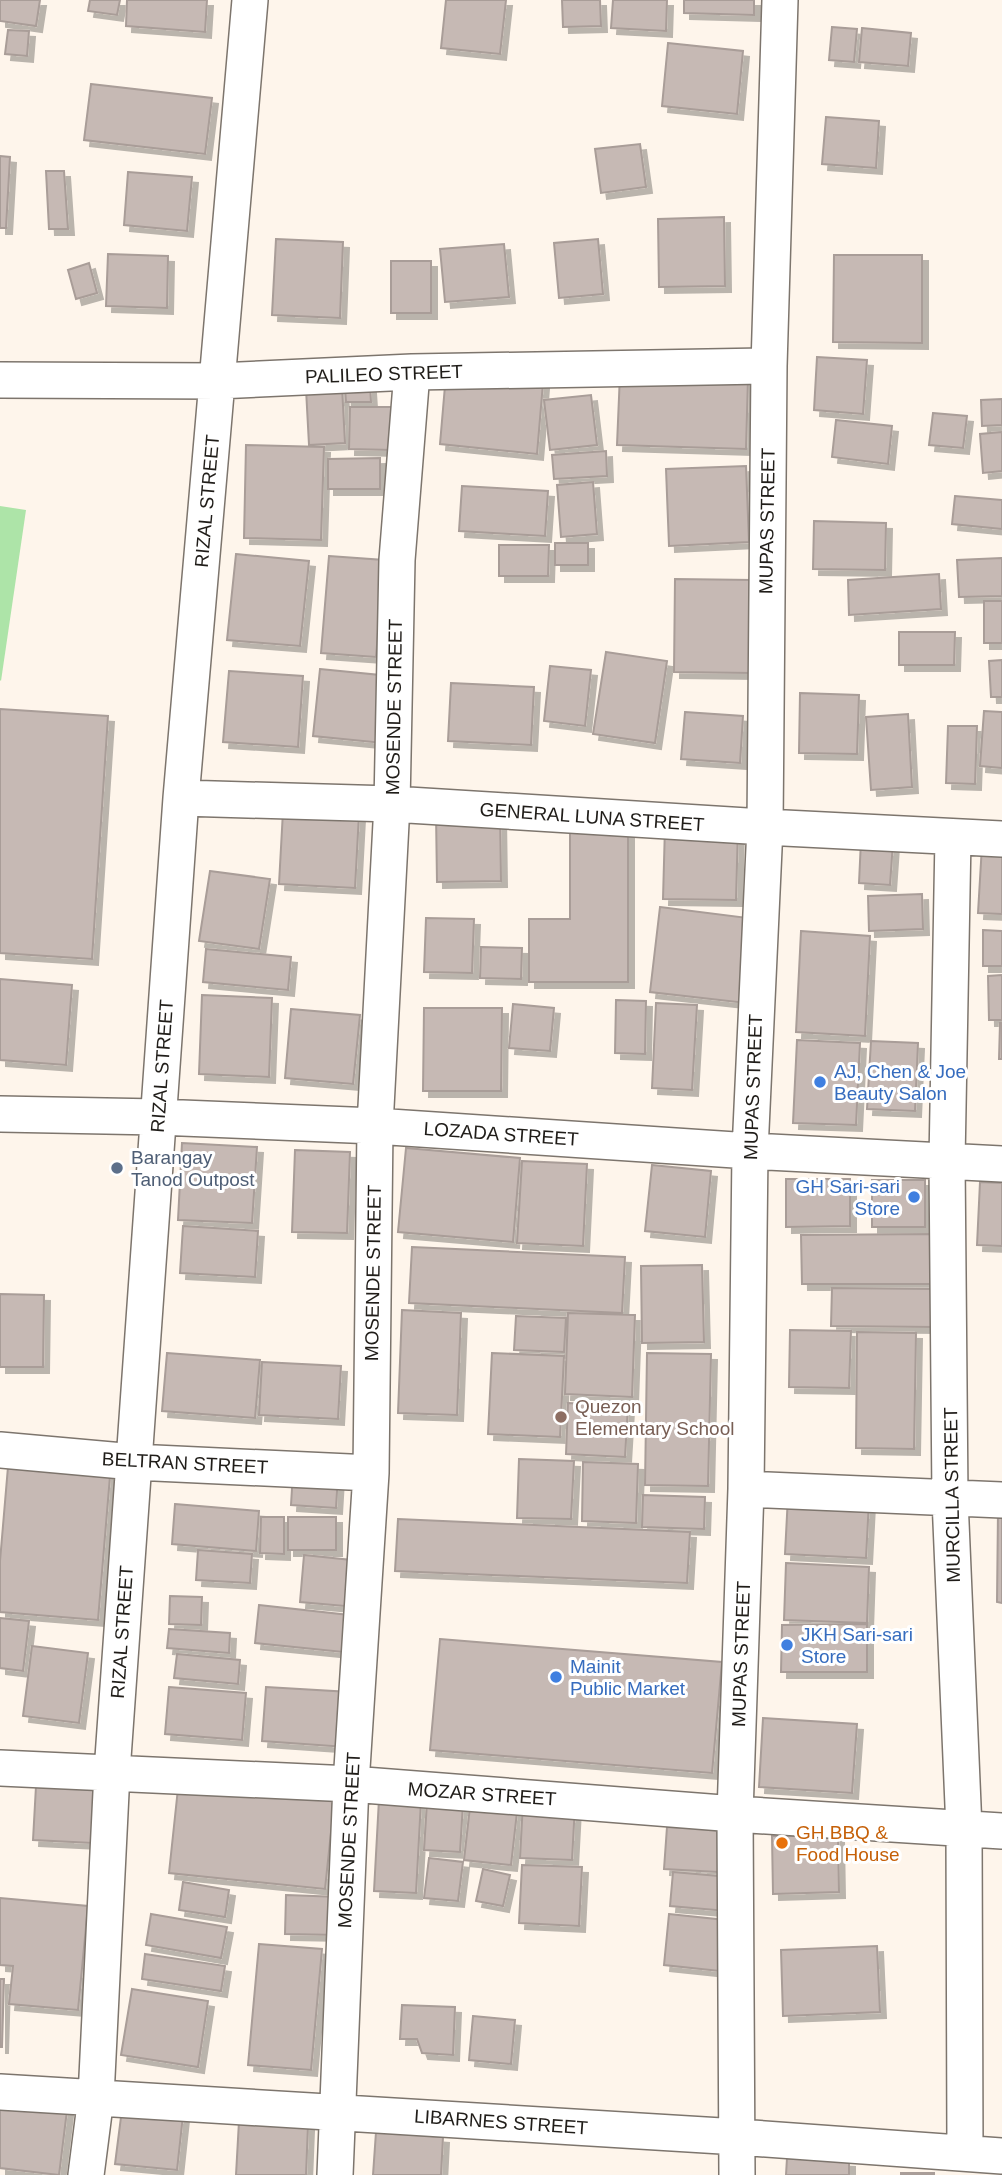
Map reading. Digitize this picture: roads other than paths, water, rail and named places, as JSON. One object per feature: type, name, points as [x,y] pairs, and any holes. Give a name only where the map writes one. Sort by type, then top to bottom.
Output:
[{"type":"street","name":"RIZAL STREET","points":[[86,2175],[96,2096],[112,1772],[181,798],[250,0]]},
{"type":"street","name":"MUPAS STREET","points":[[737,2175],[735,1814],[746,1489],[750,1151],[765,827],[769,366],[780,0]]},
{"type":"street","name":"PALILEO STREET","points":[[0,380],[218,381],[412,372],[769,366]]},
{"type":"street","name":"MOSENDE STREET","points":[[335,2175],[351,1784],[371,1473],[375,1126],[392,804],[397,560],[412,372]]},
{"type":"street","name":"GENERAL LUNA STREET","points":[[181,798],[392,804],[1002,839]]},
{"type":"street","name":"MURCILLA STREET","points":[[953,837],[947,1161],[950,1499],[964,1829],[965,2153]]},
{"type":"street","name":"LOZADA STREET","points":[[0,1114],[375,1126],[750,1151],[1002,1164]]},
{"type":"street","name":"BELTRAN STREET","points":[[0,1450],[134,1462],[371,1473]]},
{"type":"street","points":[[746,1489],[1002,1500]]},
{"type":"street","name":"MOZAR STREET","points":[[0,1768],[351,1784],[735,1814],[1002,1831]]},
{"type":"street","name":"LIBARNES STREET","points":[[0,2092],[738,2137],[1002,2156]]},
{"type":"place","name":"AJ, Chen & Joe Beauty Salon","points":[[820,1082]]},
{"type":"place","name":"Barangay Tanod Outpost","points":[[117,1168]]},
{"type":"place","name":"GH Sari-sari Store","points":[[914,1197]]},
{"type":"place","name":"Quezon Elementary School","points":[[561,1417]]},
{"type":"place","name":"JKH Sari-sari Store","points":[[787,1645]]},
{"type":"place","name":"Mainit Public Market","points":[[556,1677]]},
{"type":"place","name":"GH BBQ & Food House","points":[[782,1843]]}]
